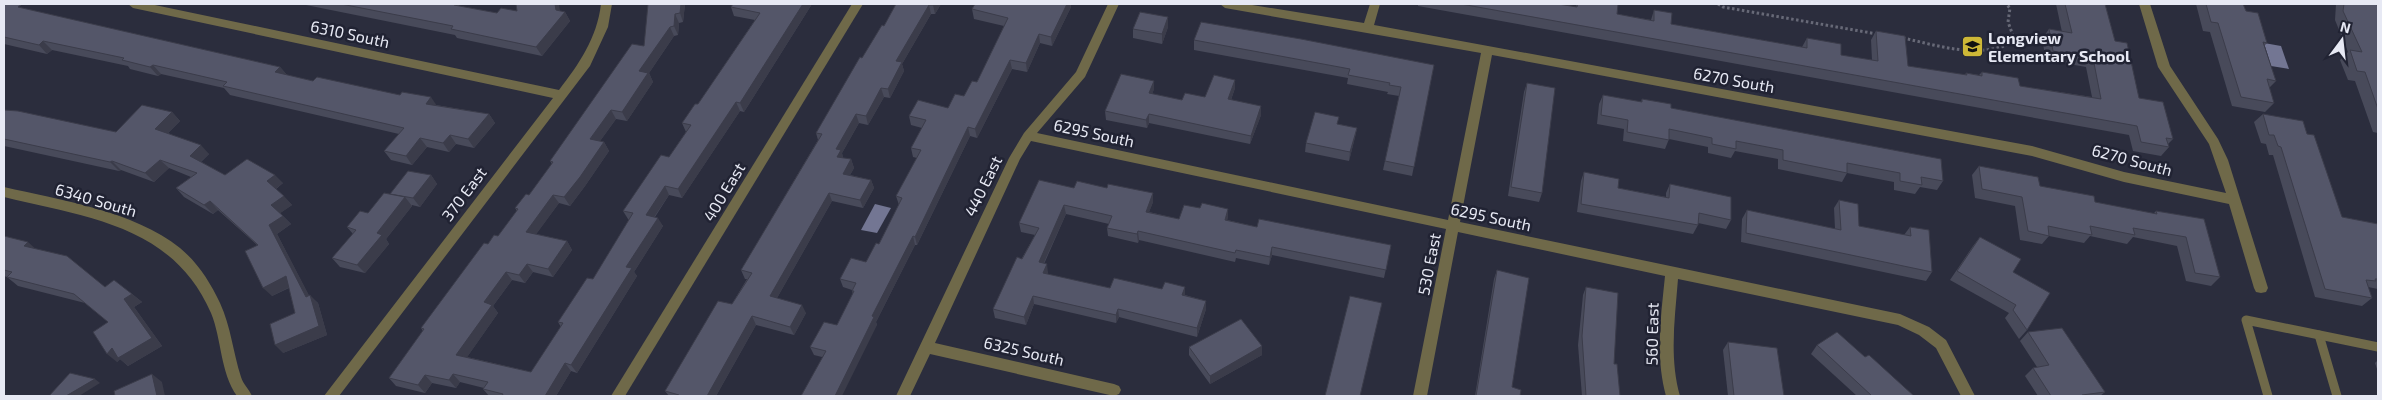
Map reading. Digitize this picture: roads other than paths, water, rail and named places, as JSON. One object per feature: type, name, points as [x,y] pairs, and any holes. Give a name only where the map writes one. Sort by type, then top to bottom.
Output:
[{"type":"street","name":"6310 South","points":[[134,4],[560,95]]},
{"type":"street","name":"370 East","points":[[331,396],[586,63],[601,34],[606,16],[606,4]]},
{"type":"street","name":"400 East","points":[[618,396],[857,4]]},
{"type":"street","name":"440 East","points":[[903,396],[1000,187],[1028,136],[1082,74],[1113,4]]},
{"type":"street","name":"6270 South","points":[[1225,4],[1368,28],[2032,151],[2124,177],[2234,200]]},
{"type":"street","points":[[1368,28],[1375,4]]},
{"type":"street","points":[[2145,4],[2164,67],[2214,142],[2222,160],[2261,288]]},
{"type":"street","name":"530 East","points":[[1420,396],[1487,50]]},
{"type":"street","name":"6295 South","points":[[1028,136],[1900,320],[1924,331],[1941,344],[1968,396]]},
{"type":"street","name":"6340 South","points":[[4,192],[130,225],[160,241],[191,267],[211,297],[223,326],[232,374],[245,396]]},
{"type":"street","name":"560 East","points":[[1672,272],[1668,369],[1673,396]]},
{"type":"street","name":"6325 South","points":[[926,347],[1114,390]]},
{"type":"lane","points":[[2268,396],[2246,320],[2378,346]]},
{"type":"lane","points":[[2319,335],[2337,396]]},
{"type":"water","points":[[2264,43],[2281,46],[2289,69],[2271,66]]},
{"type":"water","points":[[875,204],[891,208],[877,233],[861,230]]},
{"type":"place","name":"Longview Elementary School","points":[[1972,47]]}]
